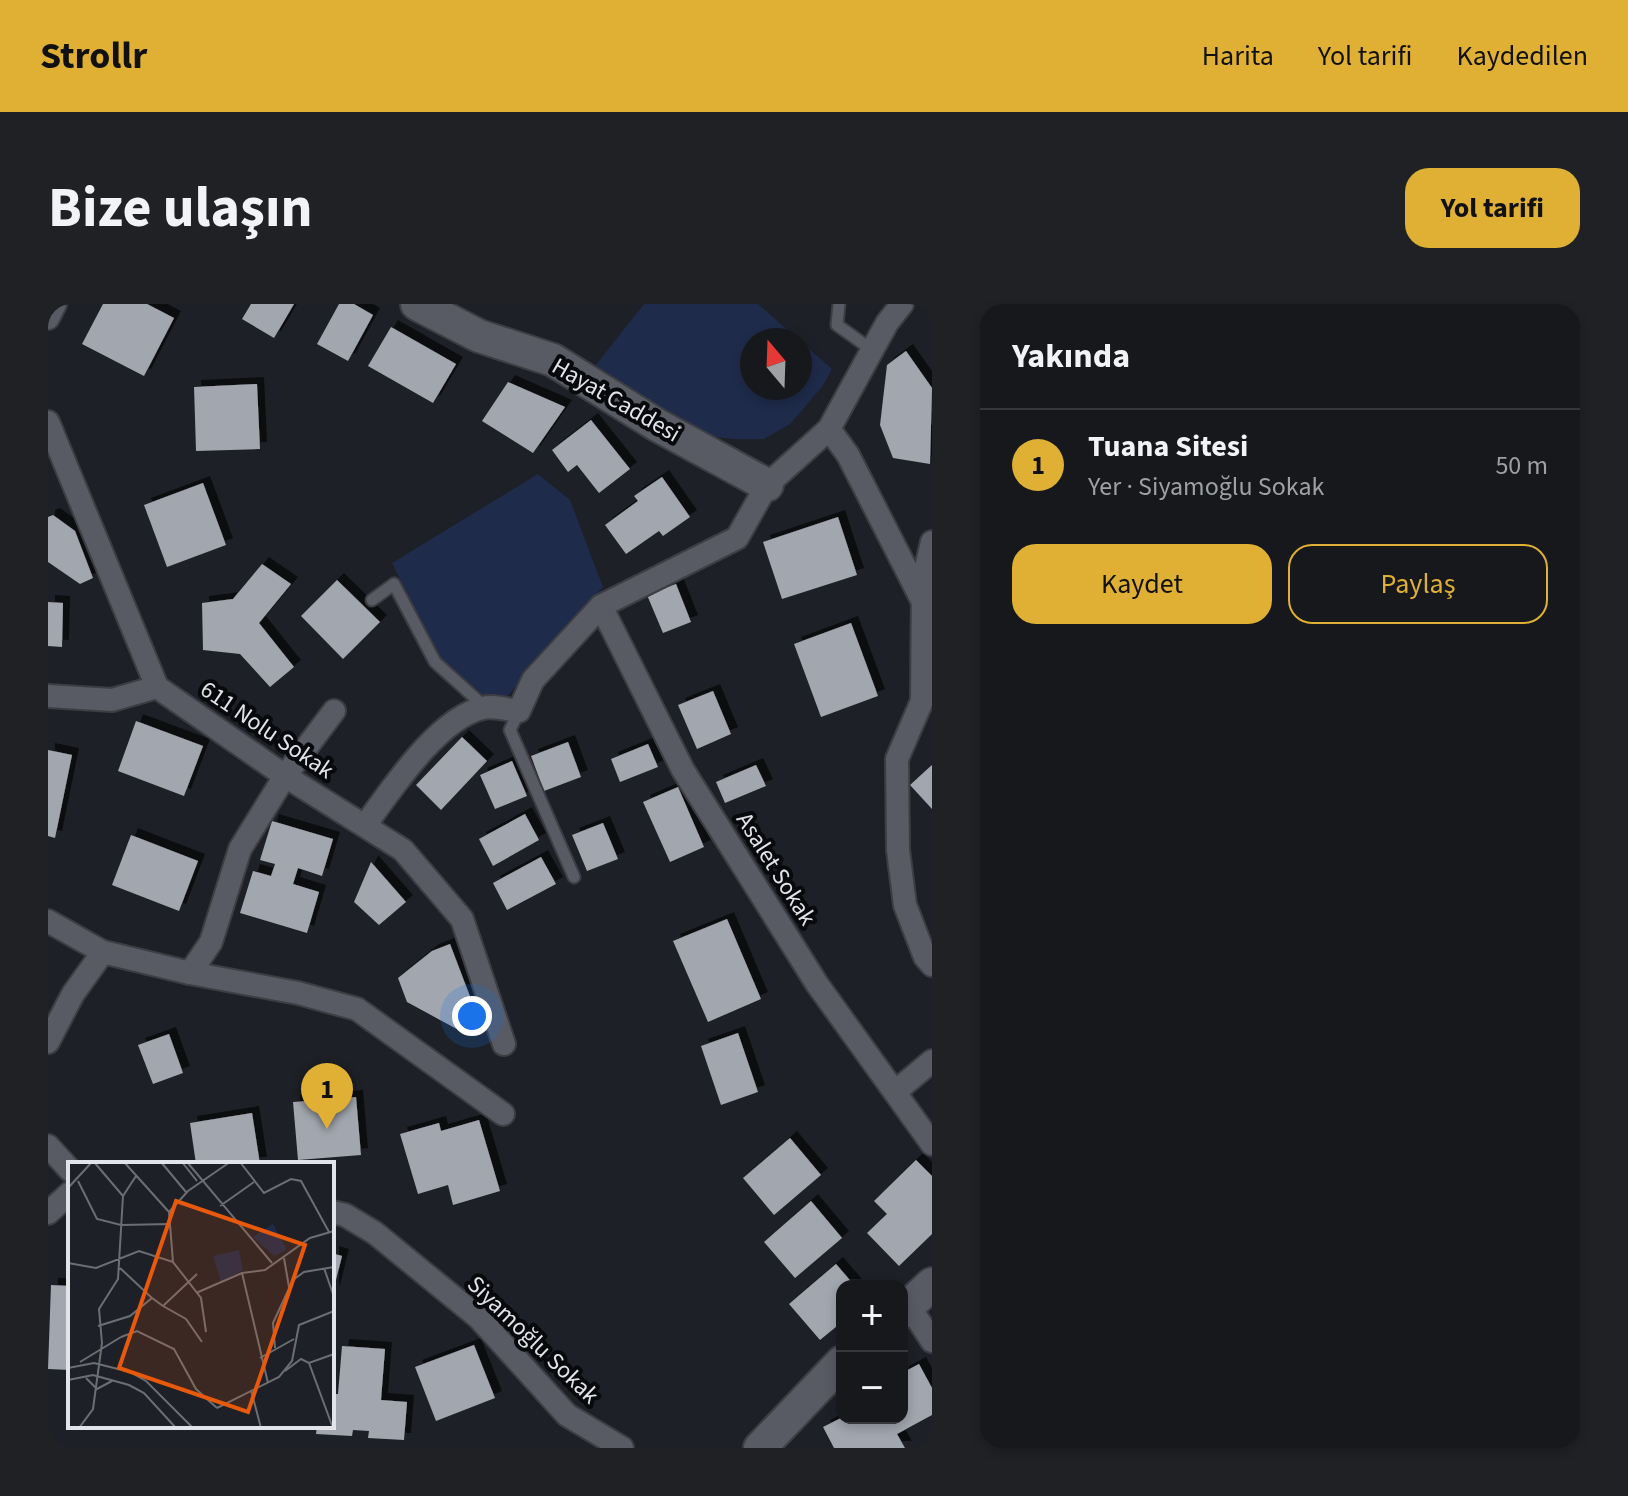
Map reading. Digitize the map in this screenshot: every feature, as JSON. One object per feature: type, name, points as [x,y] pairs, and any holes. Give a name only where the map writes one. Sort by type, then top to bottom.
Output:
[{"type":"street","points":[[48,318],[55,304]]},
{"type":"street","name":"Hayat Caddesi","points":[[417,304],[479,336],[553,360],[657,425],[767,485]]},
{"type":"street","points":[[366,824],[432,740],[471,712],[485,707],[519,711],[533,680],[601,606],[737,538],[767,485],[829,429],[872,350],[902,304]]},
{"type":"street","points":[[48,422],[57,466],[157,687],[112,700],[48,696]]},
{"type":"street","points":[[829,429],[848,455],[923,603]]},
{"type":"street","points":[[932,542],[923,581],[922,701],[897,759],[898,850],[905,905],[925,957],[932,965]]},
{"type":"street","name":"Asalet Sokak","points":[[601,606],[683,770],[817,984],[932,1144]]},
{"type":"street","name":"611 Nolu Sokak","points":[[157,687],[285,776],[403,850],[462,919],[504,1044]]},
{"type":"street","points":[[190,973],[211,942],[240,849],[285,776],[334,711]]},
{"type":"street","points":[[48,921],[103,952],[190,973],[298,993],[357,1009],[503,1114]]},
{"type":"street","points":[[48,1042],[73,994],[103,952]]},
{"type":"street","points":[[895,1092],[932,1061]]},
{"type":"street","points":[[48,1146],[68,1168]]},
{"type":"street","points":[[48,1213],[68,1195]]},
{"type":"street","name":"Siyamoğlu Sokak","points":[[334,1212],[345,1215],[375,1233],[479,1318],[567,1415],[622,1448]]},
{"type":"street","points":[[908,1307],[932,1284]]},
{"type":"street","points":[[908,1311],[932,1341]]},
{"type":"street","points":[[760,1448],[836,1368]]},
{"type":"lane","points":[[839,304],[837,325],[872,350]]},
{"type":"lane","points":[[372,600],[394,584],[435,662],[485,707]]},
{"type":"lane","points":[[519,711],[510,730],[574,877]]},
{"type":"shaded area","points":[[644,304],[758,304],[785,328],[740,328],[740,400],[811,400],[790,424],[764,439],[704,436],[595,366]]},
{"type":"shaded area","points":[[812,352],[832,369],[812,399]]},
{"type":"shaded area","points":[[538,474],[570,500],[603,587],[504,700],[494,704],[439,657],[392,563]]},
{"type":"building","points":[[103,304],[147,304],[174,318],[144,376],[82,344]]},
{"type":"building","points":[[251,304],[294,304],[274,338],[242,319]]},
{"type":"building","points":[[339,304],[354,304],[373,315],[348,361],[317,344]]},
{"type":"building","points":[[391,327],[456,364],[433,403],[368,366]]},
{"type":"building","points":[[906,351],[932,388],[930,464],[893,458],[880,425],[887,365]]},
{"type":"building","points":[[508,382],[565,407],[533,453],[482,421]]},
{"type":"building","points":[[257,384],[260,449],[196,451],[194,387]]},
{"type":"building","points":[[591,420],[630,469],[599,493],[577,465],[568,472],[552,450]]},
{"type":"building","points":[[662,477],[690,517],[663,536],[659,531],[626,554],[605,525],[638,501],[634,496]]},
{"type":"building","points":[[203,483],[226,545],[167,567],[144,505]]},
{"type":"building","points":[[53,515],[75,531],[93,578],[80,584],[48,562],[48,517]]},
{"type":"building","points":[[838,517],[857,575],[782,599],[763,542]]},
{"type":"building","points":[[262,564],[291,584],[259,623],[294,667],[270,687],[240,654],[203,650],[202,603],[233,599]]},
{"type":"building","points":[[337,580],[380,622],[343,659],[301,616]]},
{"type":"building","points":[[676,584],[691,622],[663,633],[647,595]]},
{"type":"building","points":[[48,602],[63,603],[62,647],[48,646]]},
{"type":"building","points":[[851,623],[878,696],[821,717],[794,644]]},
{"type":"building","points":[[713,691],[731,734],[697,749],[678,705]]},
{"type":"building","points":[[136,721],[203,746],[184,796],[118,771]]},
{"type":"building","points":[[462,737],[487,761],[441,810],[416,785]]},
{"type":"building","points":[[568,742],[581,777],[544,791],[531,756]]},
{"type":"building","points":[[648,744],[658,767],[620,782],[611,759]]},
{"type":"building","points":[[48,750],[72,755],[55,838],[48,836]]},
{"type":"building","points":[[512,761],[527,796],[495,809],[480,775]]},
{"type":"building","points":[[756,765],[766,786],[725,803],[716,782]]},
{"type":"building","points":[[932,765],[932,809],[910,785]]},
{"type":"building","points":[[678,787],[704,847],[670,862],[643,802]]},
{"type":"building","points":[[525,814],[539,840],[493,866],[479,839]]},
{"type":"building","points":[[272,821],[333,839],[322,876],[298,868],[293,884],[319,892],[307,933],[240,913],[253,871],[271,876],[275,864],[260,860]]},
{"type":"building","points":[[603,823],[618,859],[587,871],[572,835]]},
{"type":"building","points":[[131,835],[198,861],[179,911],[112,885]]},
{"type":"building","points":[[541,857],[556,884],[507,910],[493,883]]},
{"type":"building","points":[[371,862],[406,902],[379,925],[354,902]]},
{"type":"building","points":[[727,919],[761,999],[708,1022],[673,941]]},
{"type":"building","points":[[450,944],[482,1028],[464,1033],[407,1002],[398,978],[432,951]]},
{"type":"building","points":[[738,1033],[758,1092],[721,1105],[701,1046]]},
{"type":"building","points":[[169,1034],[183,1073],[153,1084],[138,1045]]},
{"type":"building","points":[[356,1097],[361,1155],[298,1160],[293,1102]]},
{"type":"building","points":[[252,1113],[260,1162],[196,1162],[190,1123]]},
{"type":"building","points":[[479,1120],[500,1191],[453,1205],[448,1185],[418,1194],[400,1134],[439,1123],[441,1131]]},
{"type":"building","points":[[790,1138],[821,1175],[774,1215],[743,1178]]},
{"type":"building","points":[[916,1160],[932,1176],[932,1234],[899,1266],[867,1233],[887,1214],[874,1201]]},
{"type":"building","points":[[811,1201],[842,1238],[795,1278],[764,1242]]},
{"type":"building","points":[[334,1254],[342,1256],[334,1288]]},
{"type":"building","points":[[836,1264],[850,1280],[836,1280],[836,1327],[820,1340],[789,1304]]},
{"type":"building","points":[[51,1285],[68,1286],[68,1370],[48,1369]]},
{"type":"building","points":[[474,1345],[495,1398],[436,1421],[415,1367]]},
{"type":"building","points":[[342,1346],[385,1349],[381,1400],[407,1402],[404,1440],[368,1438],[369,1431],[353,1430],[352,1436],[316,1434],[317,1428],[334,1428],[334,1394],[338,1394]]},
{"type":"building","points":[[919,1364],[932,1388],[932,1415],[897,1434],[905,1448],[834,1448],[823,1427],[836,1420],[836,1424],[908,1424],[908,1370]]},
{"type":"place","name":"Tuana Sitesi","points":[[327,1129]]}]
